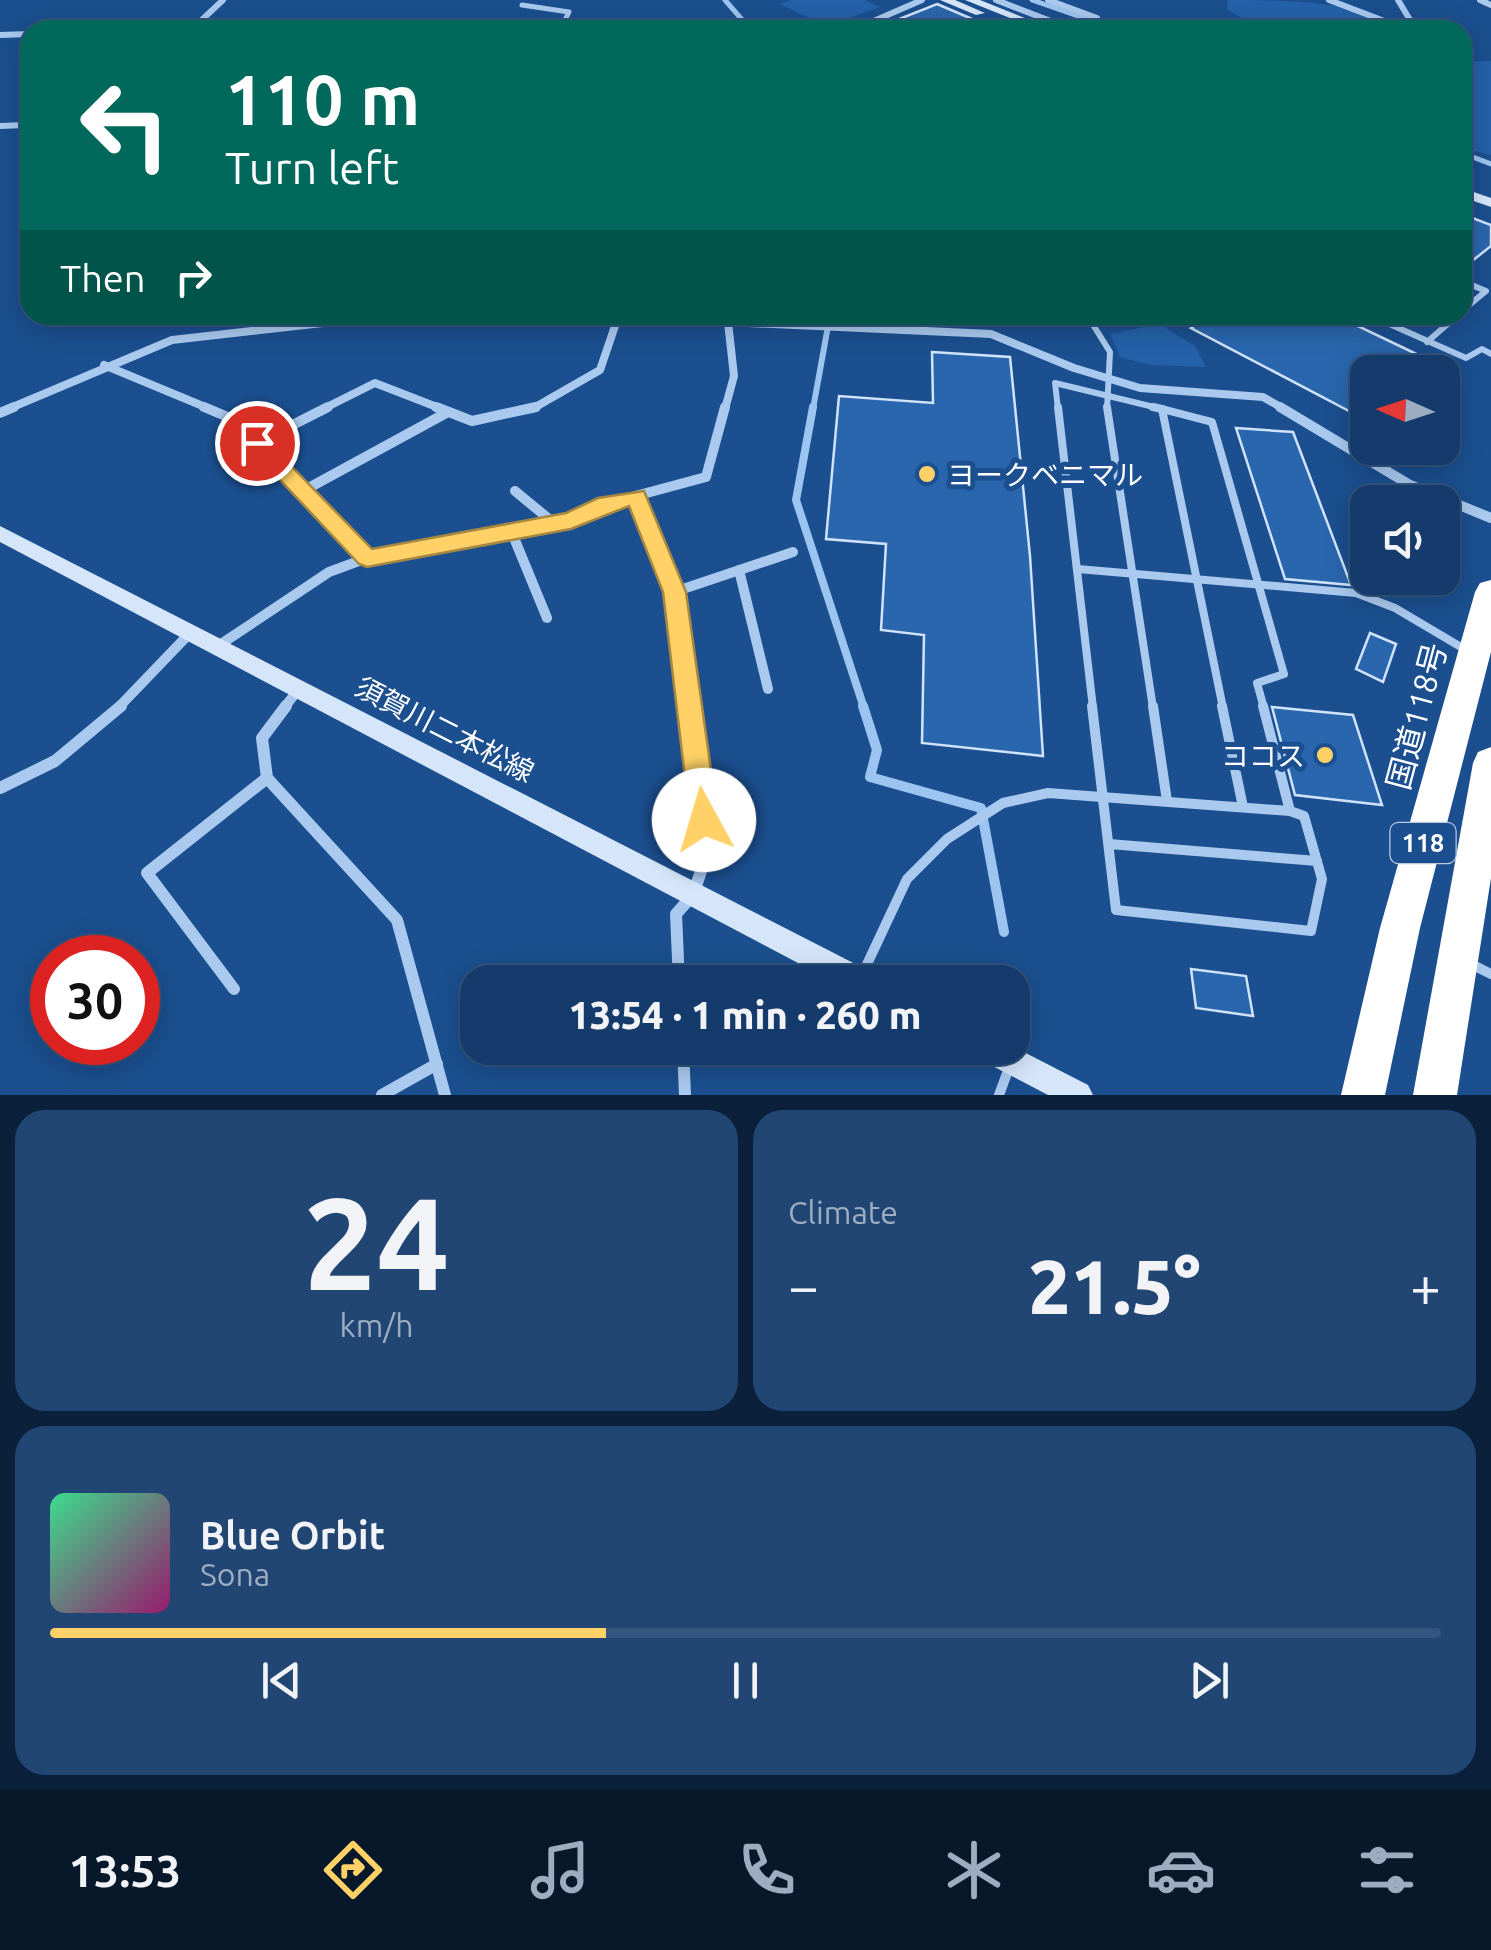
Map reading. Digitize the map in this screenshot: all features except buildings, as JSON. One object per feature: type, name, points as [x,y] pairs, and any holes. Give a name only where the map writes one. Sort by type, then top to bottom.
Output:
[{"type":"highway","name":"国道118号","points":[[1363,1095],[1400,928],[1491,592]]},
{"type":"highway","name":"118","points":[[1434,1095],[1476,966],[1491,762]]},
{"type":"main road","points":[[945,0],[998,20]]},
{"type":"main road","points":[[970,0],[1023,20]]},
{"type":"main road","name":"須賀川二本松線","points":[[0,533],[827,965]]},
{"type":"main road","points":[[1020,1065],[1078,1095]]},
{"type":"street","points":[[202,20],[223,0]]},
{"type":"street","points":[[876,20],[922,0]]},
{"type":"street","points":[[996,0],[1048,20]]},
{"type":"street","points":[[1048,0],[1097,18]]},
{"type":"street","points":[[1329,0],[1384,20]]},
{"type":"street","points":[[1480,0],[1491,6]]},
{"type":"street","points":[[0,413],[104,365],[172,340],[307,325]]},
{"type":"street","points":[[257,443],[375,383],[472,421],[531,410],[600,370],[615,325]]},
{"type":"street","points":[[214,648],[329,572],[367,558],[555,524],[706,477],[734,376],[728,325]]},
{"type":"street","points":[[817,325],[991,334],[1109,380],[1140,388],[1263,397],[1410,486],[1491,518]]},
{"type":"street","points":[[104,365],[235,420],[367,558]]},
{"type":"street","points":[[303,491],[448,412]]},
{"type":"street","points":[[515,491],[555,524]]},
{"type":"street","points":[[636,496],[674,592],[708,854],[693,895],[676,914],[678,965]]},
{"type":"street","points":[[512,532],[546,618]]},
{"type":"street","points":[[674,592],[793,552]]},
{"type":"street","points":[[739,570],[768,689]]},
{"type":"street","points":[[0,788],[39,775],[89,737],[189,634]]},
{"type":"street","points":[[298,690],[262,738],[266,778],[398,920],[445,1095]]},
{"type":"street","points":[[234,989],[147,873],[266,778]]},
{"type":"street","points":[[382,1095],[436,1064]]},
{"type":"street","points":[[684,1065],[685,1095]]},
{"type":"lane","points":[[522,5],[569,12],[565,20]]},
{"type":"lane","points":[[1472,286],[1486,291],[1472,303]]},
{"type":"lane","points":[[1093,325],[1110,352],[1107,392],[1130,572],[1168,800]]},
{"type":"lane","points":[[1390,325],[1466,358],[1482,349],[1491,354]]},
{"type":"lane","points":[[1426,342],[1446,325]]},
{"type":"lane","points":[[868,965],[907,879],[947,839],[1003,803],[1048,793],[1105,796],[1168,800],[1304,816],[1322,878],[1311,931],[1116,910],[1105,796],[1055,382],[1107,392],[1212,422],[1284,674],[1257,683],[1290,812]]},
{"type":"lane","points":[[1162,408],[1243,807]]},
{"type":"lane","points":[[1078,569],[1356,593],[1395,608],[1474,655]]},
{"type":"lane","points":[[1109,844],[1318,861]]},
{"type":"lane","points":[[999,1065],[999,1095]]},
{"type":"shaded area","points":[[791,0],[864,0],[880,7],[844,20],[814,20],[779,4]]},
{"type":"shaded area","points":[[1228,0],[1296,2],[1345,7],[1385,20],[1245,20],[1227,9]]},
{"type":"shaded area","points":[[1491,61],[1491,155],[1472,150],[1472,62]]},
{"type":"shaded area","points":[[1161,325],[1195,346],[1206,367],[1150,365],[1120,357],[1110,334]]},
{"type":"waterway","points":[[725,0],[742,20]]},
{"type":"waterway","points":[[1032,0],[1089,20]]},
{"type":"waterway","points":[[1472,157],[1491,164]]},
{"type":"waterway","points":[[813,409],[828,325]]},
{"type":"waterway","points":[[813,407],[796,500],[864,708]]},
{"type":"waterway","points":[[863,706],[877,750],[870,777],[981,808],[1004,932]]},
{"type":"place","name":"ヨークベニマル","points":[[927,474]]},
{"type":"place","name":"ココス","points":[[1325,755]]},
{"type":"route","points":[[257,443],[367,558],[571,520],[598,506],[636,496],[674,592],[704,820]]}]
